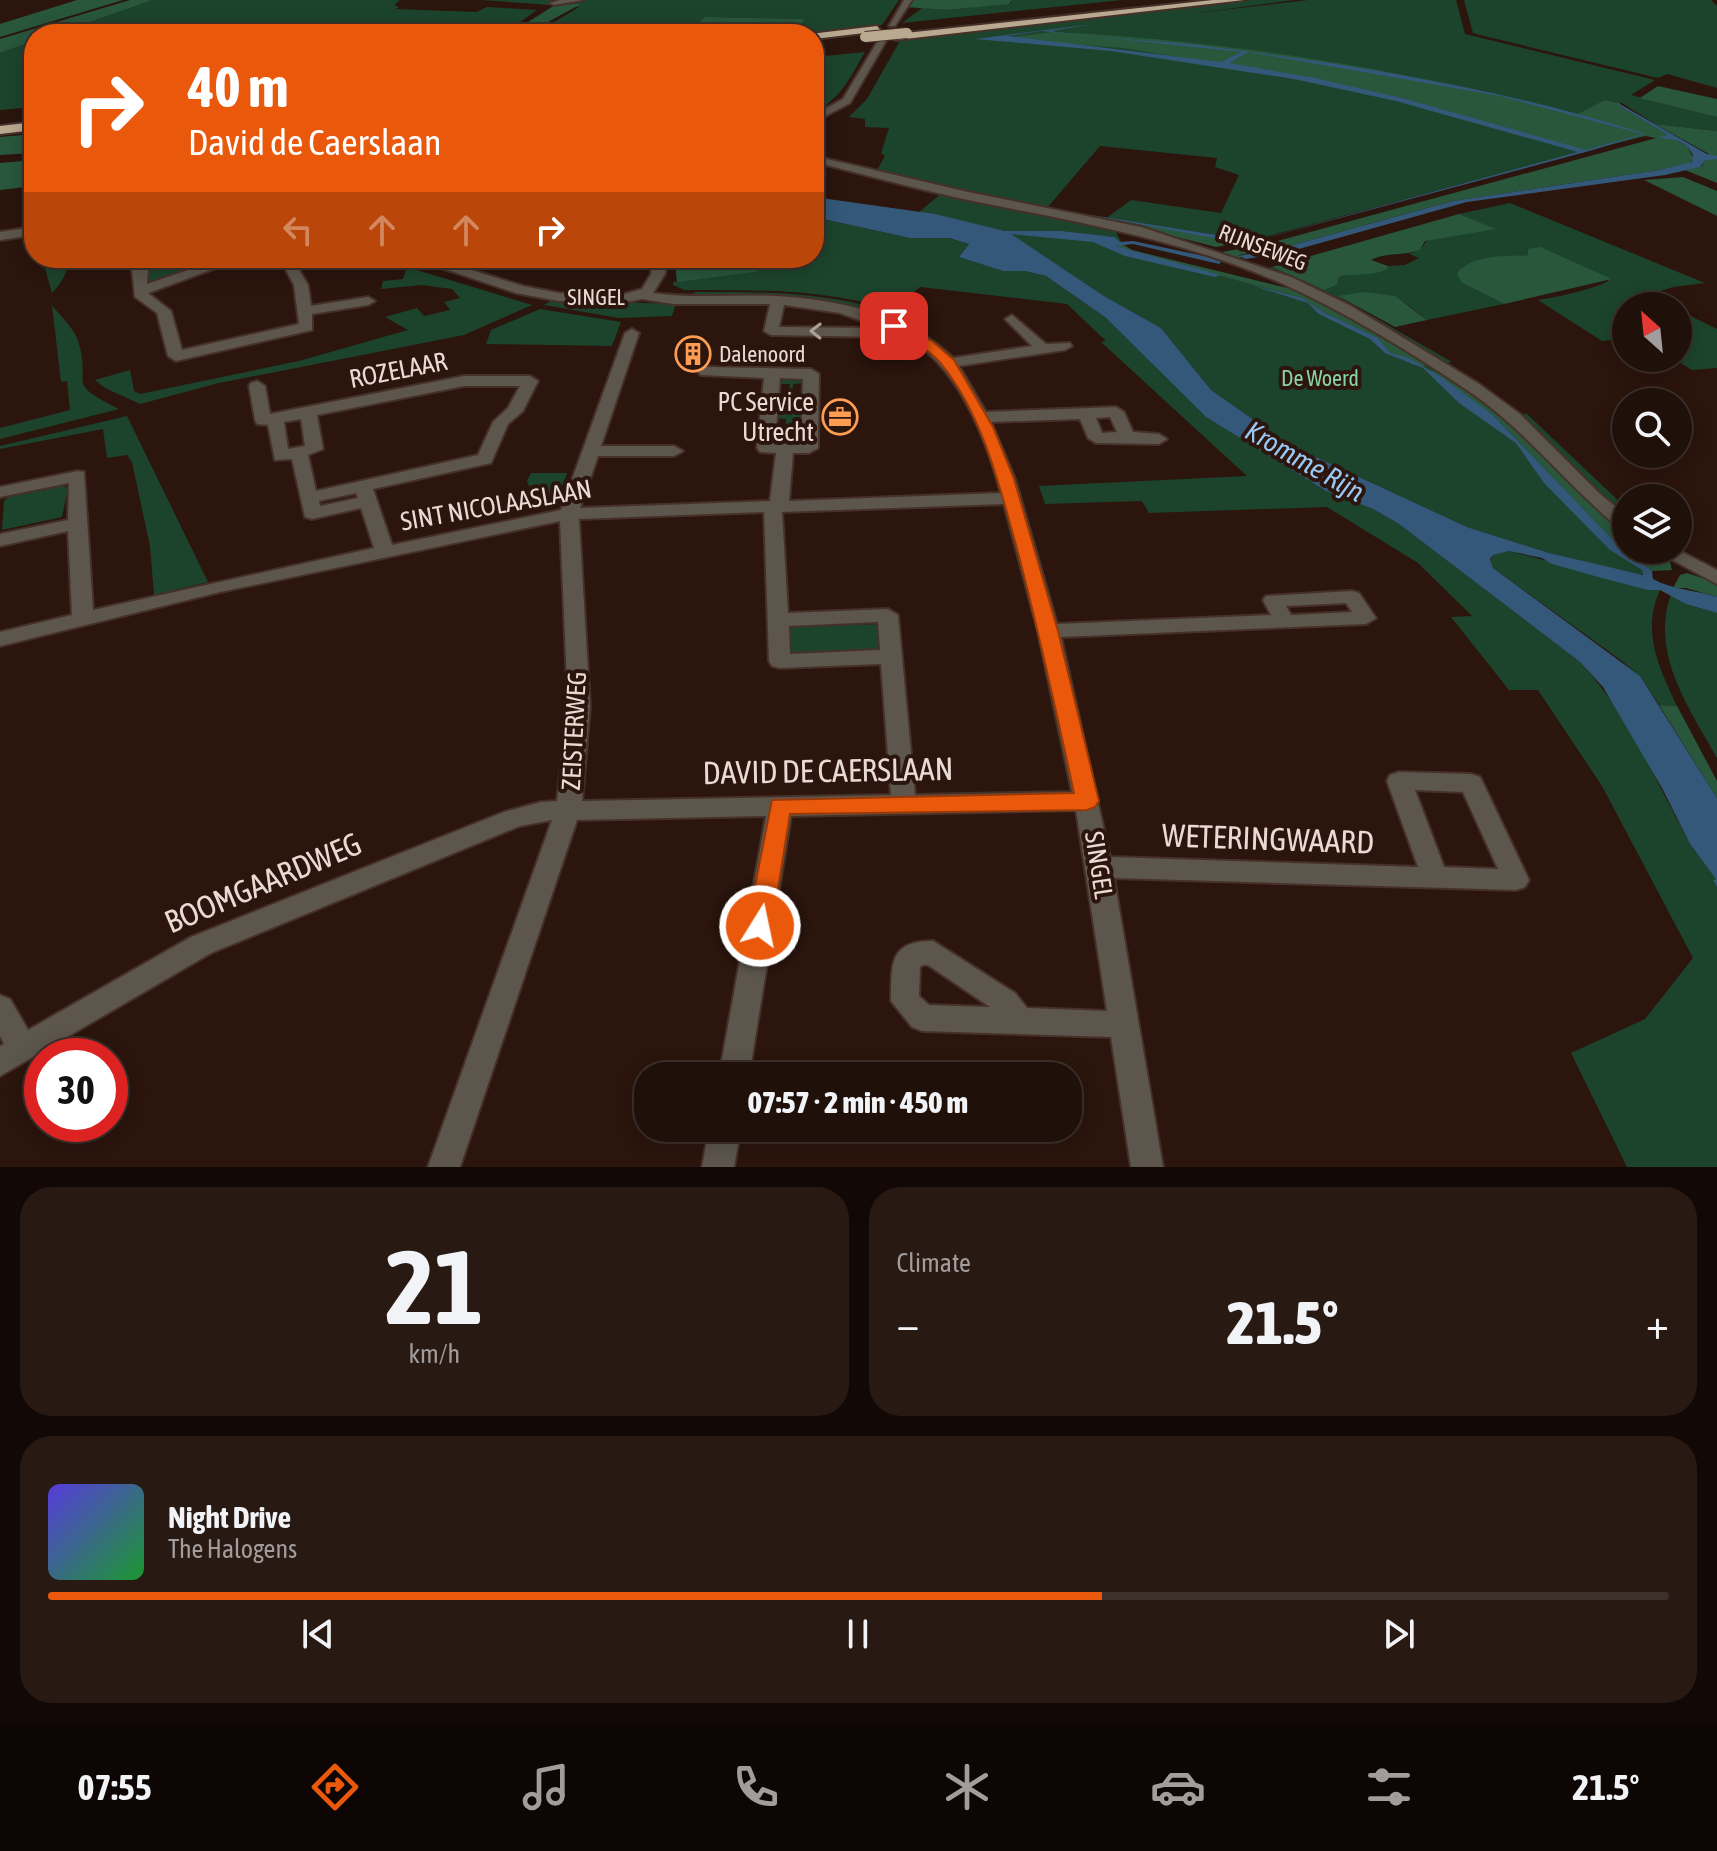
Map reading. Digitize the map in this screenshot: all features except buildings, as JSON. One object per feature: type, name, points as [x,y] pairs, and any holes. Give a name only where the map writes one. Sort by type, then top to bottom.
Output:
[{"type":"highway","points":[[824,35],[1084,13],[1155,0]]},
{"type":"highway","points":[[1104,14],[1212,0]]},
{"type":"highway","points":[[824,42],[1066,9],[1104,14],[1239,0]]},
{"type":"highway","points":[[0,121],[24,118]]},
{"type":"highway","points":[[0,130],[24,127]]},
{"type":"street","points":[[554,3],[579,0]]},
{"type":"street","points":[[824,114],[847,101],[908,0]]},
{"type":"street","name":"RIJNSEWEG","points":[[824,162],[921,186],[1137,230],[1234,260],[1310,291],[1410,346],[1514,417],[1612,513]]},
{"type":"street","points":[[0,236],[24,232]]},
{"type":"street","points":[[140,268],[142,297],[164,311],[176,356],[307,327],[301,285],[292,268]]},
{"type":"street","points":[[141,291],[208,268]]},
{"type":"street","name":"SINGEL","points":[[450,268],[539,294],[610,300],[642,295],[673,300],[778,300],[843,309],[896,327],[927,344],[949,363],[981,417],[1011,498],[1049,631],[1087,801],[1147,1167]]},
{"type":"street","points":[[642,295],[652,286],[660,268]]},
{"type":"street","points":[[778,300],[771,331],[882,333],[896,327]]},
{"type":"street","points":[[304,311],[368,301]]},
{"type":"street","points":[[1012,319],[1043,349]]},
{"type":"street","name":"ZEISTERWEG","points":[[444,1167],[569,808],[579,706],[569,514],[632,333]]},
{"type":"street","points":[[949,363],[1065,346]]},
{"type":"street","points":[[706,372],[811,374],[809,448],[766,448],[772,375]]},
{"type":"street","name":"ROZELAAR","points":[[275,419],[464,381],[529,383],[515,411],[501,422],[485,459],[366,494]]},
{"type":"street","points":[[257,386],[263,420],[275,419],[281,456],[314,449],[308,412]]},
{"type":"street","points":[[981,417],[1116,412],[1127,437]]},
{"type":"street","points":[[1086,414],[1096,438],[1159,439]]},
{"type":"street","points":[[785,448],[776,507],[780,661],[893,657]]},
{"type":"street","points":[[593,451],[674,451]]},
{"type":"street","points":[[299,453],[309,498],[366,494],[384,551]]},
{"type":"street","points":[[0,492],[78,476],[77,524],[83,618]]},
{"type":"street","name":"SINT NICOLAASLAAN","points":[[0,639],[384,551],[569,514],[1011,498]]},
{"type":"street","points":[[0,540],[77,524]]},
{"type":"street","points":[[1690,564],[1717,578]]},
{"type":"street","points":[[779,620],[888,615],[904,804]]},
{"type":"street","points":[[1049,631],[1284,620]]},
{"type":"street","name":"WETERINGWAARD","points":[[1099,867],[1435,878],[1516,880],[1471,783],[1399,781],[1435,878]]},
{"type":"street","name":"DAVID DE CAERSLAAN","points":[[569,808],[1087,801]]},
{"type":"street","points":[[736,1062],[780,806]]},
{"type":"street","name":"BOOMGAARDWEG","points":[[11,1055],[201,945],[513,819],[541,811],[569,808]]},
{"type":"street","points":[[0,1008],[11,1055]]},
{"type":"street","points":[[1019,1021],[1124,1024]]},
{"type":"street","points":[[718,1167],[722,1142]]},
{"type":"green space","points":[[77,0],[123,0],[43,24],[24,24],[24,30],[0,37],[0,24]]},
{"type":"green space","points":[[130,0],[153,0],[84,24],[50,24]]},
{"type":"green space","points":[[153,0],[400,0],[394,5],[399,7],[396,9],[476,12],[487,7],[537,10],[517,24],[84,24]]},
{"type":"green space","points":[[481,0],[899,0],[882,25],[824,31],[824,24],[800,24],[804,19],[705,17],[697,24],[551,24],[579,7]]},
{"type":"green space","points":[[911,0],[1012,0],[1009,4],[947,10],[905,7]]},
{"type":"green space","points":[[1012,0],[1122,0],[902,23],[922,8],[947,10],[1011,3]]},
{"type":"green space","points":[[1250,0],[1295,0],[1197,13],[1308,0],[1456,0],[1465,34],[1655,80],[1631,95],[1717,117],[1717,131],[1655,124],[1622,103],[1605,100],[1593,108],[1585,151],[1253,240],[1105,219],[1131,200],[1221,213],[1239,175],[1215,167],[1217,158],[1100,146],[1047,208],[876,172],[885,156],[881,153],[889,128],[865,127],[865,119],[849,117],[867,99],[901,39]]},
{"type":"green space","points":[[1464,0],[1711,0],[1717,6],[1717,88],[1667,74],[1658,78],[1473,33]]},
{"type":"green space","points":[[581,4],[544,24],[525,24],[555,5]]},
{"type":"green space","points":[[705,17],[805,19],[801,24],[697,24]]},
{"type":"green space","points":[[24,32],[24,45],[0,53],[0,39]]},
{"type":"green space","points":[[1053,32],[1184,42],[1317,60],[1448,84],[1576,115],[1605,100],[1620,103],[1621,107],[1687,146],[1694,159],[1690,163],[1659,170],[1453,201],[1289,246],[1239,255],[1241,260],[1222,252],[1266,244],[1656,138],[1645,136],[1585,151],[1406,99],[1298,77],[1124,48],[994,39]]},
{"type":"green space","points":[[24,45],[24,108],[0,110],[0,53]]},
{"type":"green space","points":[[865,52],[838,94],[824,106],[824,56]]},
{"type":"green space","points":[[1658,86],[1717,99],[1717,117],[1640,98]]},
{"type":"green space","points":[[1655,124],[1717,131],[1717,183],[1685,170],[1702,166],[1709,154]]},
{"type":"green space","points":[[24,135],[24,154],[0,155],[0,137]]},
{"type":"green space","points":[[24,161],[24,187],[0,190],[0,163]]},
{"type":"green space","points":[[1683,177],[1717,191],[1717,216],[1644,180]]},
{"type":"green space","name":"De Woerd","points":[[943,192],[1114,228],[1121,242],[1125,243],[1121,245],[1127,249],[1304,297],[1396,345],[1466,390],[1612,535],[1612,564],[1641,564],[1649,572],[1639,575],[1549,553],[1467,527],[1290,445],[1211,390],[1161,328],[1104,296],[1009,233],[1119,242],[1113,237],[1062,231],[1005,231],[919,212]]},
{"type":"green space","points":[[1510,203],[1705,283],[1657,292],[1612,292],[1612,340],[1602,341],[1538,300],[1590,288],[1610,279],[1537,258],[1502,257],[1463,267],[1462,283],[1504,304],[1427,320],[1387,295],[1339,297],[1452,362],[1446,363],[1266,270],[1271,267],[1326,290],[1337,285],[1339,277],[1381,271],[1388,266],[1405,265],[1419,258],[1409,254],[1420,250],[1429,238],[1494,229],[1459,214]]},
{"type":"green space","points":[[1459,214],[1496,229],[1425,241],[1420,250],[1371,260],[1388,266],[1387,269],[1339,277],[1337,285],[1325,290],[1272,267]]},
{"type":"green space","points":[[824,219],[910,238],[948,238],[969,244],[959,257],[1003,271],[1025,271],[1046,276],[1107,319],[1206,417],[1326,491],[1373,509],[1399,524],[1580,662],[1626,724],[1688,840],[1716,879],[1717,1167],[1627,1167],[1571,1053],[1645,1019],[1693,958],[1602,786],[1538,690],[1509,690],[1451,617],[1472,616],[1418,563],[1327,507],[1149,513],[1142,501],[1045,504],[1039,486],[1247,476],[1101,342],[1106,341],[1067,304],[920,287],[905,299],[923,312],[910,317],[827,296],[770,291],[684,290],[673,285],[673,282],[756,272],[756,269],[736,268],[824,268]]},
{"type":"green space","points":[[1114,221],[1253,240],[1216,247]]},
{"type":"green space","points":[[1122,244],[1132,250],[1308,293],[1431,363],[1423,366],[1390,353],[1378,338],[1325,313],[1302,298],[1116,247]]},
{"type":"green space","points":[[1540,247],[1612,279],[1504,304],[1462,283],[1457,274],[1469,263],[1478,260],[1524,256],[1528,255],[1528,249]]},
{"type":"green space","points":[[45,268],[66,268],[66,273],[52,293]]},
{"type":"green space","points":[[150,268],[192,268],[151,285],[144,283],[143,271]]},
{"type":"green space","points":[[407,268],[410,268],[532,305],[464,335],[219,383],[140,404],[95,380],[130,370],[134,391],[140,394],[299,361],[408,330],[385,317],[417,308],[424,316],[450,310],[444,302],[460,298],[452,289],[422,285],[381,289],[383,281],[403,279]]},
{"type":"green space","points":[[675,268],[757,269],[756,272],[677,282]]},
{"type":"green space","points":[[695,292],[775,293],[828,298],[906,319],[896,322],[876,315],[727,297],[689,296]]},
{"type":"green space","points":[[1365,292],[1395,296],[1427,320],[1395,327],[1338,296]]},
{"type":"green space","points":[[552,300],[676,304],[672,316],[619,318],[544,305]]},
{"type":"green space","points":[[52,305],[76,336],[82,356],[85,387],[119,409],[0,439],[0,428],[70,410],[67,381],[61,382]]},
{"type":"green space","points":[[540,309],[621,322],[612,346],[486,344],[491,330]]},
{"type":"green space","points":[[1692,317],[1717,329],[1717,368],[1692,370]]},
{"type":"green space","points":[[1441,369],[1479,395],[1612,517],[1612,539],[1493,415],[1430,371]]},
{"type":"green space","points":[[806,377],[806,383],[793,384],[792,401],[805,402],[805,418],[793,419],[792,437],[804,437],[804,443],[772,443],[772,438],[785,437],[786,419],[773,418],[775,402],[788,401],[790,384],[776,384],[777,378]]},
{"type":"green space","points":[[1526,413],[1612,495],[1612,506],[1520,417]]},
{"type":"green space","points":[[127,416],[208,582],[154,595],[150,546],[132,462],[127,455],[107,458],[103,429],[0,449],[0,446]]},
{"type":"green space","points":[[531,473],[567,473],[557,501],[539,506],[527,481]]},
{"type":"green space","points":[[52,481],[68,488],[62,517],[2,530],[4,501],[18,488]]},
{"type":"green space","points":[[1509,551],[1660,590],[1652,620],[1652,635],[1659,663],[1677,706],[1659,705],[1640,676],[1622,661],[1493,568],[1490,563],[1492,555]]},
{"type":"green space","points":[[1643,564],[1670,564],[1672,570],[1652,571]]},
{"type":"green space","points":[[1687,573],[1717,583],[1717,597],[1686,588],[1673,588],[1680,575]]},
{"type":"green space","points":[[1671,594],[1686,604],[1717,613],[1717,758],[1685,700],[1669,659],[1665,638]]},
{"type":"green space","points":[[885,624],[888,655],[790,658],[791,627]]},
{"type":"green space","points":[[1659,705],[1677,706],[1717,781],[1717,798]]},
{"type":"water","points":[[1094,24],[1051,31],[1200,45],[1275,55],[1435,81],[1488,92],[1593,118],[1645,134],[1265,238],[1578,152],[1396,101],[1294,79],[1111,51],[975,39]],"holes":[[[1042,31],[1242,52],[1221,62],[1007,36]],[[1248,52],[1500,96],[1642,134],[1586,150],[1406,99],[1315,78],[1229,63]]]},
{"type":"water","points":[[1618,103],[1707,154],[1717,156],[1717,159],[1706,160],[1700,167],[1665,175],[1467,202],[1288,252],[1246,259],[1238,256],[1289,246],[1453,201],[1659,170],[1692,162],[1693,155],[1686,145],[1677,140],[1656,138],[1668,135]]},
{"type":"water","name":"Kromme Rijn","points":[[824,198],[935,214],[1005,231],[1062,231],[1114,237],[1120,242],[1133,241],[1223,260],[1219,264],[1133,244],[1116,246],[1220,275],[1215,277],[1125,256],[1093,242],[1011,234],[1104,296],[1161,328],[1211,390],[1290,445],[1467,527],[1549,553],[1643,575],[1642,570],[1632,564],[1643,564],[1652,571],[1653,579],[1717,597],[1717,613],[1686,604],[1660,590],[1648,590],[1602,578],[1552,564],[1542,558],[1509,551],[1493,555],[1490,559],[1493,568],[1640,676],[1717,798],[1717,887],[1713,880],[1716,879],[1690,844],[1662,788],[1603,687],[1580,662],[1399,524],[1373,509],[1326,491],[1206,417],[1106,318],[1046,276],[1025,271],[1003,271],[959,257],[969,244],[949,238],[910,238],[824,219]]},
{"type":"water","points":[[1072,212],[1254,241],[1230,241]]},
{"type":"water","points":[[1251,285],[1302,298],[1325,313],[1378,338],[1390,353],[1409,358],[1441,377],[1493,415],[1612,539],[1612,551],[1544,483],[1516,443],[1459,403],[1423,368],[1385,353],[1370,339],[1319,314],[1308,303]]},
{"type":"place","name":"Dalenoord","points":[[693,354]]},
{"type":"place","name":"PC Service Utrecht","points":[[840,417]]},
{"type":"route","points":[[760,926],[780,806],[1087,801],[1049,631],[1006,479],[986,427],[949,363],[935,349],[894,326]]}]
